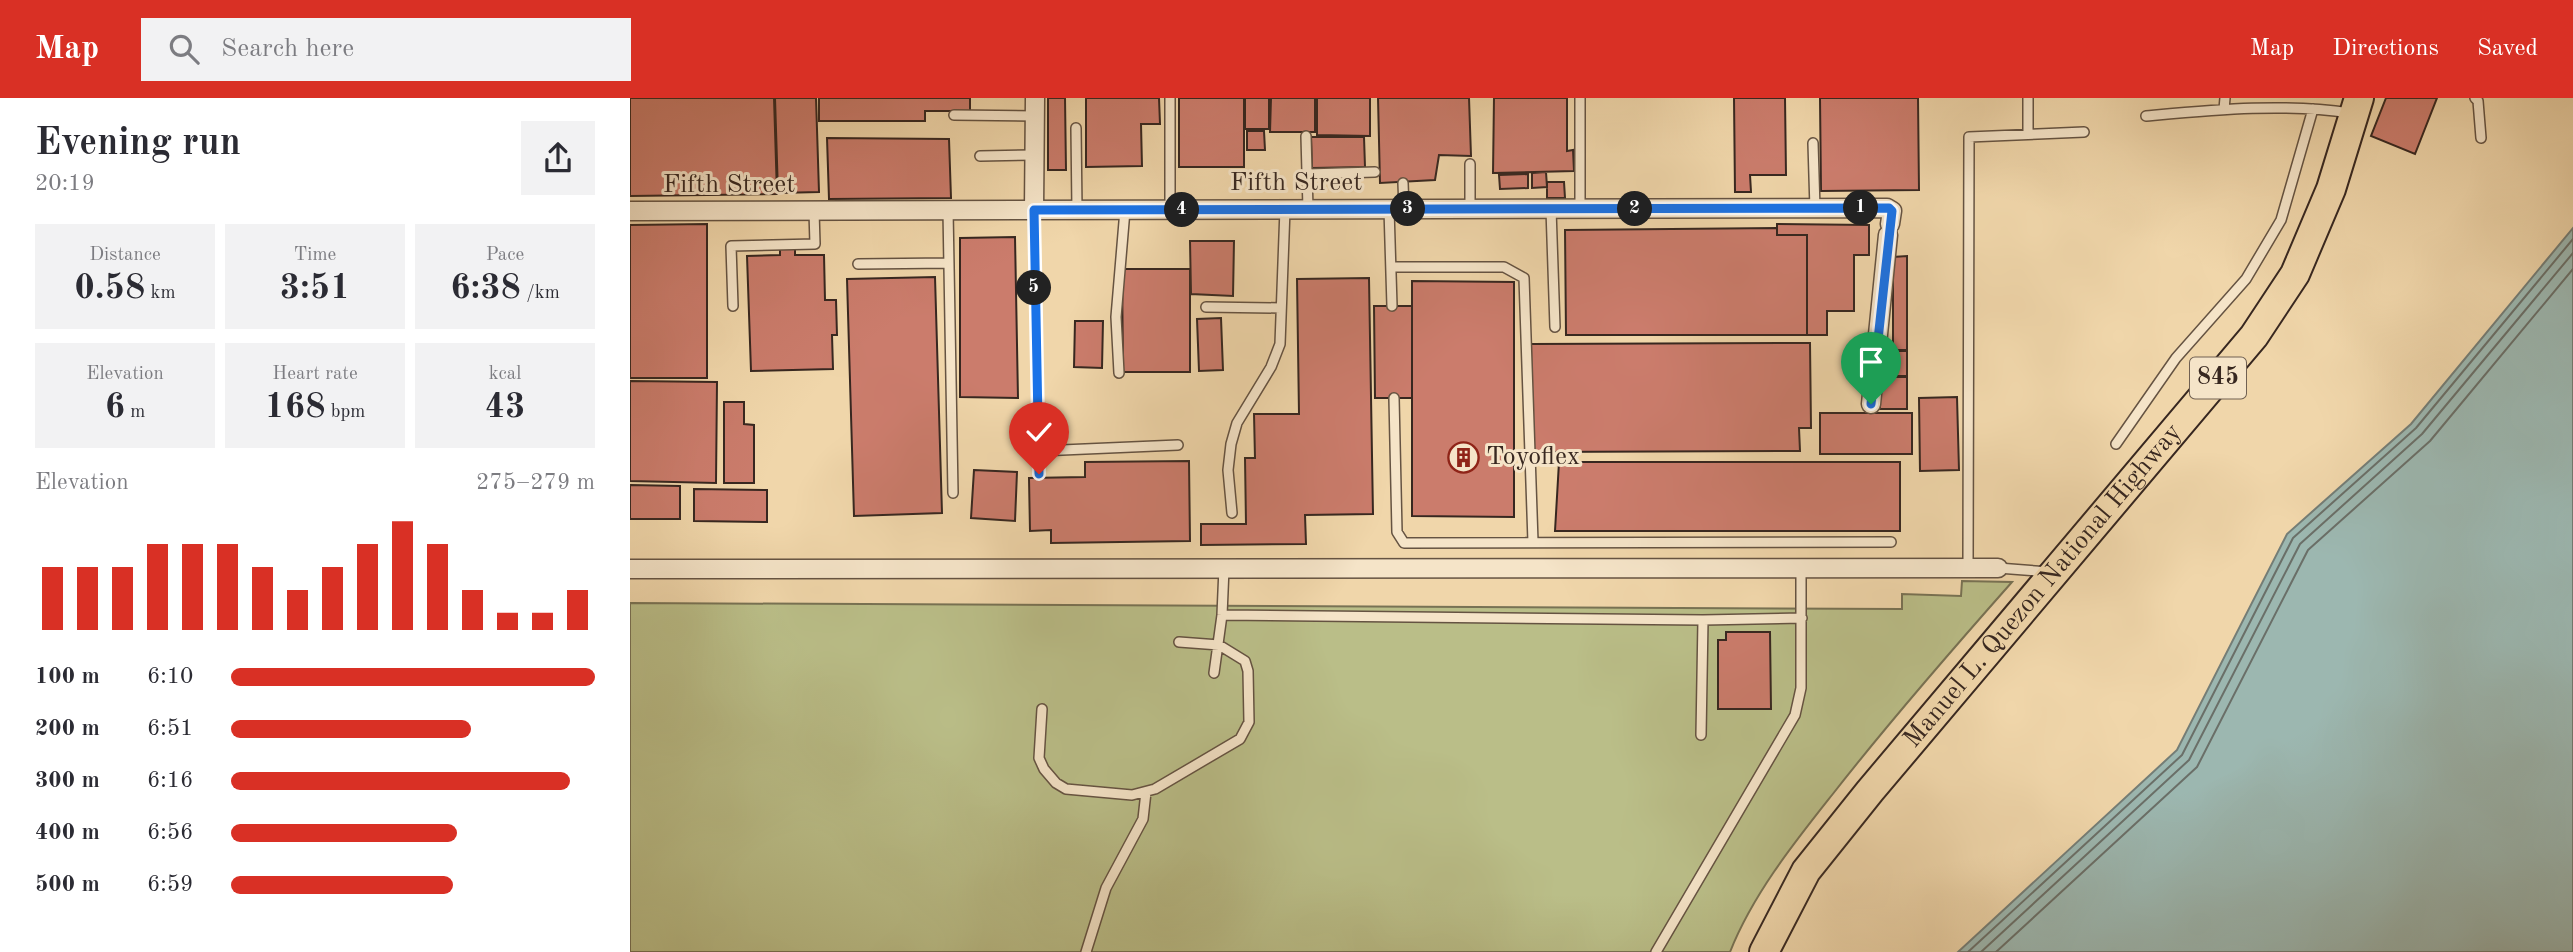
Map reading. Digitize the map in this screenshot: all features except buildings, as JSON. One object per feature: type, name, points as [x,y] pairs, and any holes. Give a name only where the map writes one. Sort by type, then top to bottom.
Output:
[{"type":"main road","name":"Manuel L. Quezon National Highway","points":[[1764,952],[1806,872],[1870,791],[2253,336],[2295,274],[2320,213],[2357,106]]},
{"type":"street","points":[[1034,210],[1035,98]]},
{"type":"street","name":"Fifth Street","points":[[630,211],[1889,208],[1892,211],[1871,404]]},
{"type":"street","points":[[630,569],[1998,568]]},
{"type":"lane","points":[[1170,98],[1170,210]]},
{"type":"lane","points":[[1580,98],[1580,209]]},
{"type":"lane","points":[[2028,98],[2028,133]]},
{"type":"lane","points":[[2224,109],[2225,98]]},
{"type":"lane","points":[[2296,98],[2296,109]]},
{"type":"lane","points":[[2475,98],[2478,101],[2481,138]]},
{"type":"lane","points":[[2146,116],[2224,109],[2357,106]]},
{"type":"lane","points":[[2116,444],[2176,358],[2246,279],[2281,220],[2313,109]]},
{"type":"lane","points":[[954,115],[1035,117]]},
{"type":"lane","points":[[1076,128],[1077,210]]},
{"type":"lane","points":[[1968,568],[1967,148],[1972,134],[2084,132]]},
{"type":"lane","points":[[1306,136],[1308,209]]},
{"type":"lane","points":[[1813,143],[1815,209]]},
{"type":"lane","points":[[980,156],[1035,155]]},
{"type":"lane","points":[[1470,164],[1470,209]]},
{"type":"lane","points":[[1307,174],[1376,172]]},
{"type":"lane","points":[[1392,306],[1391,267],[1397,209],[1403,183]]},
{"type":"lane","points":[[1232,513],[1228,470],[1231,444],[1237,423],[1271,367],[1280,344],[1285,209]]},
{"type":"lane","points":[[1551,209],[1555,327]]},
{"type":"lane","points":[[948,210],[953,493]]},
{"type":"lane","points":[[1034,210],[1039,474]]},
{"type":"lane","points":[[1119,373],[1116,317],[1125,210]]},
{"type":"lane","points":[[733,306],[731,246],[815,244],[814,211]]},
{"type":"lane","points":[[858,264],[949,263]]},
{"type":"lane","points":[[1391,267],[1504,267],[1524,278],[1533,542]]},
{"type":"lane","points":[[1206,307],[1281,308]]},
{"type":"lane","points":[[1394,398],[1397,532],[1400,540],[1408,543],[1891,542]]},
{"type":"lane","points":[[1039,451],[1178,445]]},
{"type":"lane","points":[[1214,673],[1222,615],[1224,568]]},
{"type":"lane","points":[[1998,568],[2055,572]]},
{"type":"lane","points":[[1656,952],[1794,715],[1801,688],[1801,569]]},
{"type":"lane","points":[[1222,615],[1703,620],[1801,618]]},
{"type":"lane","points":[[1701,735],[1703,620]]},
{"type":"lane","points":[[1042,709],[1040,758],[1044,769],[1056,783],[1066,789],[1132,795],[1146,792],[1229,746],[1247,732],[1248,671],[1240,656],[1219,646],[1179,642]]},
{"type":"lane","points":[[1086,952],[1105,888],[1143,819],[1146,792]]},
{"type":"green space","points":[[1962,581],[2012,582],[1898,714],[1803,832],[1762,889],[1730,952],[630,952],[630,603],[1902,609],[1902,594],[1961,596]]},
{"type":"water","points":[[2573,228],[2573,952],[1958,952],[2177,750],[2287,534],[2411,424]]},
{"type":"place","name":"Toyoflex","points":[[1463,457]]},
{"type":"route","points":[[1039,474],[1034,210],[1889,208],[1892,211],[1871,404]]}]
